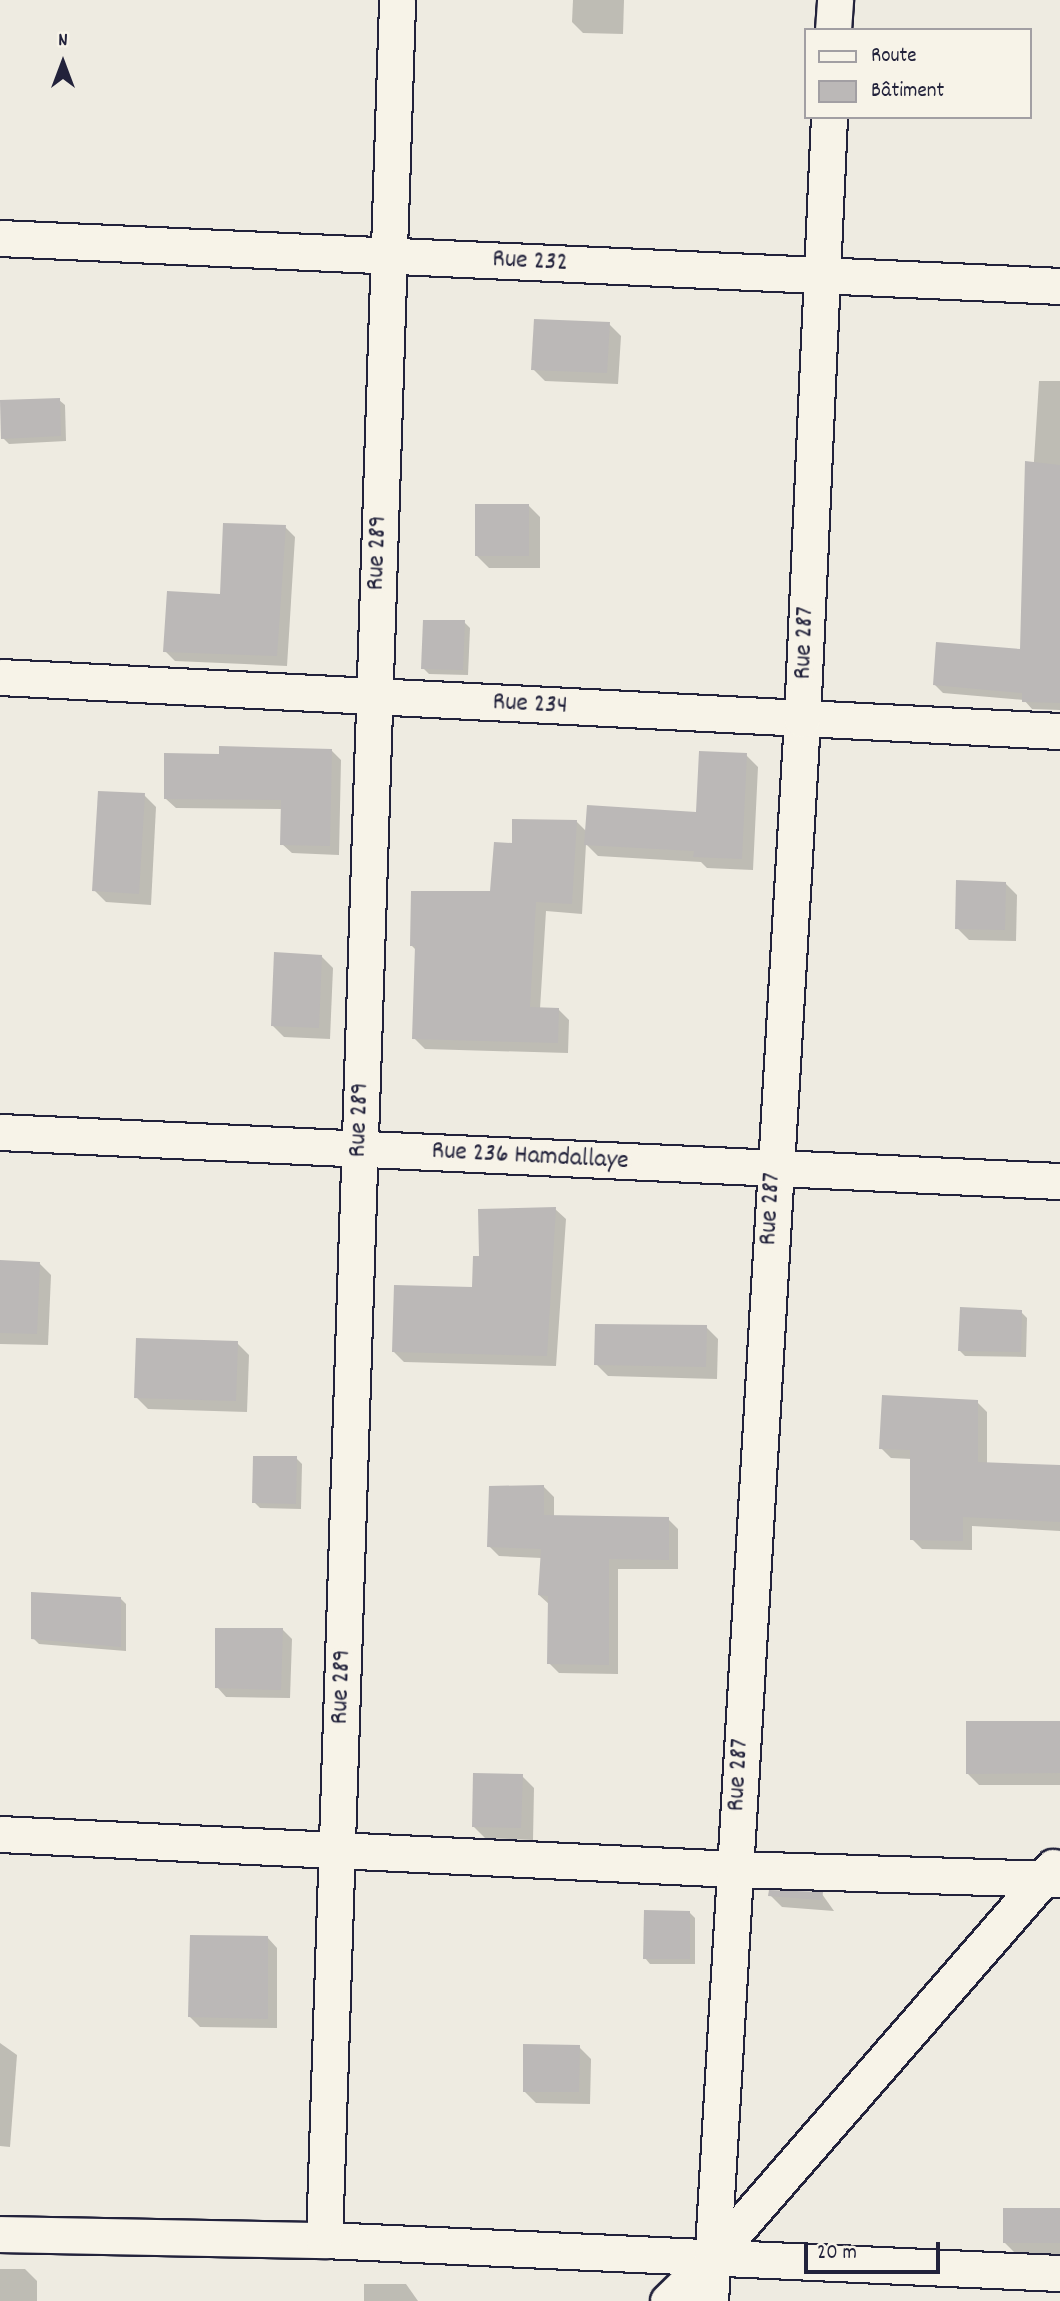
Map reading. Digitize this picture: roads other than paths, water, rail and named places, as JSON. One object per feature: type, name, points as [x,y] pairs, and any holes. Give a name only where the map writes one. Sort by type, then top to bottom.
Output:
[{"type":"street","name":"Rue 289","points":[[324,2240],[397,0]]},
{"type":"street","points":[[833,28],[835,0]]},
{"type":"street","name":"Rue 287","points":[[710,2301],[802,719],[829,119]]},
{"type":"street","name":"Rue 232","points":[[0,238],[1060,286]]},
{"type":"street","name":"Rue 234","points":[[0,677],[1060,731]]},
{"type":"street","name":"Rue 236 Hamdallaye","points":[[0,1132],[1060,1181]]},
{"type":"street","points":[[0,1834],[734,1869],[1054,1872]]},
{"type":"street","points":[[668,2301],[712,2258],[1054,1872]]},
{"type":"street","points":[[0,2234],[324,2240],[1060,2273]]}]
